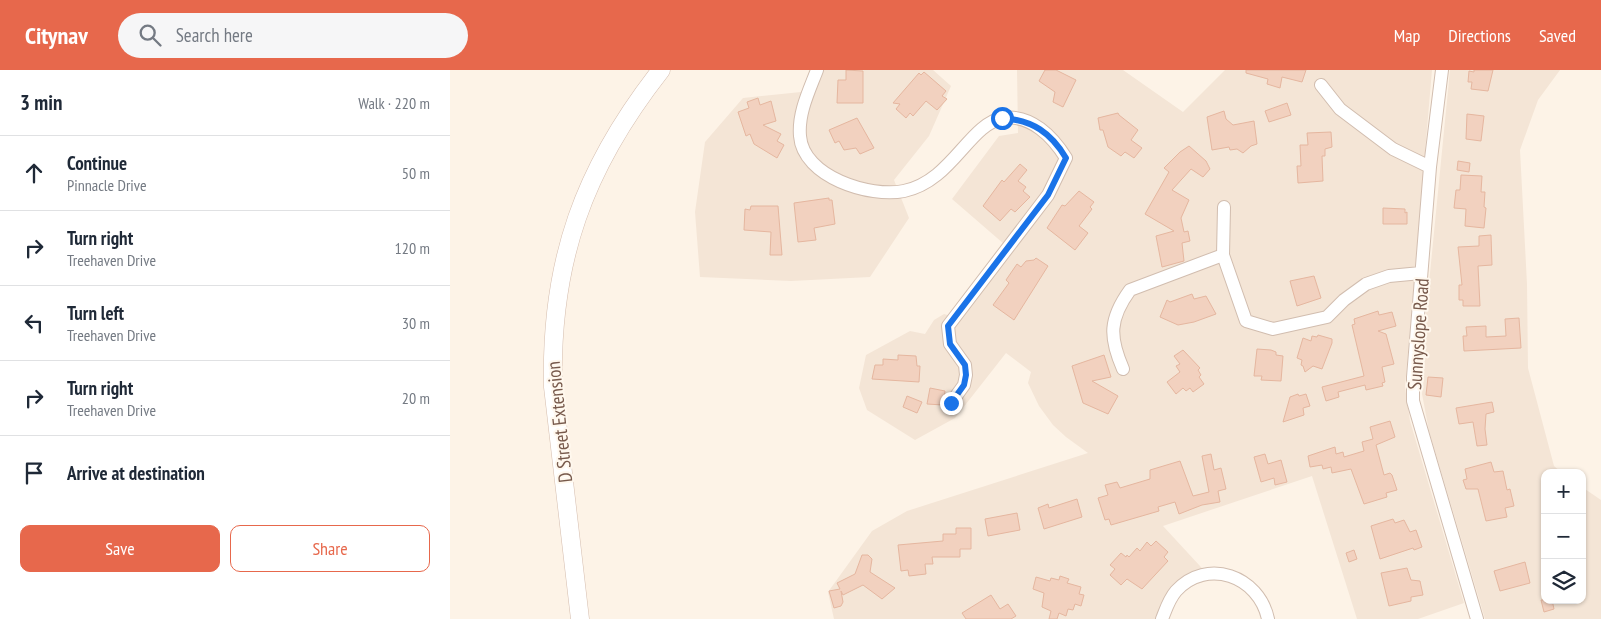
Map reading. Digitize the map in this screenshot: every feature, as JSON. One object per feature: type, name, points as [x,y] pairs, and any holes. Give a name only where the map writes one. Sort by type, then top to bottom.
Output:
[{"type":"street","name":"D Street Extension","points":[[580,619],[553,387],[552,350],[560,278],[570,237],[599,164],[618,129],[661,70]]},
{"type":"street","points":[[817,70],[802,112],[800,137],[806,157],[823,172],[853,186],[879,192],[902,191],[923,186],[941,173],[986,125],[1002,118],[1020,119],[1038,126],[1057,142],[1066,158],[1048,195],[948,326],[950,344],[965,365],[966,375],[964,385],[951,403]]},
{"type":"street","name":"Sunnyslope Road","points":[[1442,70],[1430,167],[1413,401],[1477,619]]},
{"type":"street","points":[[1321,85],[1340,109],[1393,149],[1430,167]]},
{"type":"street","points":[[1224,207],[1223,255],[1246,321],[1273,329],[1327,317],[1344,300],[1374,281],[1389,276],[1422,273]]},
{"type":"street","points":[[1123,369],[1112,345],[1114,322],[1121,303],[1130,290],[1223,255]]},
{"type":"street","points":[[1162,619],[1170,598],[1176,590],[1195,577],[1214,573],[1232,576],[1253,589],[1265,606],[1268,619]]},
{"type":"shaded area","points":[[813,70],[933,70],[951,86],[929,136],[894,180],[909,218],[870,277],[791,281],[700,277],[695,212],[705,142],[743,98],[801,92],[809,81]]},
{"type":"shaded area","points":[[1017,70],[1123,70],[1183,112],[1225,70],[1432,70],[1405,387],[1410,421],[1464,603],[1418,619],[1357,619],[1312,476],[1163,526],[1212,579],[1188,587],[1180,594],[1168,619],[834,619],[828,592],[872,531],[907,511],[1088,453],[1053,425],[1039,406],[1028,383],[1031,372],[1006,353],[955,418],[915,440],[867,410],[859,388],[866,355],[910,331],[925,334],[934,320],[944,314],[951,316],[1004,244],[952,199],[999,136],[1018,133]]},
{"type":"shaded area","points":[[1450,70],[1560,70],[1538,100],[1520,150],[1527,284],[1528,368],[1554,466],[1557,469],[1541,469],[1541,604],[1586,604],[1586,490],[1601,500],[1601,619],[1485,619],[1429,431],[1422,394],[1424,334]]},
{"type":"building","points":[[846,70],[863,71],[863,103],[837,103],[838,80],[846,80]]},
{"type":"building","points":[[1045,70],[1056,70],[1076,80],[1063,107],[1053,102],[1055,92],[1039,81]]},
{"type":"building","points":[[1246,70],[1306,70],[1302,82],[1282,77],[1280,88],[1267,84],[1268,79],[1246,73]]},
{"type":"building","points":[[1474,70],[1493,70],[1488,91],[1471,89],[1472,82],[1468,82],[1469,71],[1474,72]]},
{"type":"building","points":[[924,72],[946,91],[942,96],[947,99],[937,110],[926,101],[913,116],[910,113],[906,118],[896,109],[900,104],[893,103],[919,73],[921,75]]},
{"type":"building","points":[[758,98],[760,105],[771,101],[776,121],[763,125],[781,134],[777,141],[784,145],[777,158],[754,144],[750,134],[746,136],[738,112],[749,108],[747,102]]},
{"type":"building","points":[[1287,103],[1291,115],[1269,122],[1265,111]]},
{"type":"building","points":[[1224,111],[1226,119],[1233,125],[1254,121],[1257,144],[1251,146],[1243,153],[1237,149],[1230,150],[1229,147],[1212,150],[1207,117]]},
{"type":"building","points":[[1118,113],[1138,130],[1131,140],[1142,148],[1134,158],[1125,152],[1121,156],[1108,147],[1103,130],[1100,130],[1098,118]]},
{"type":"building","points":[[1467,114],[1484,116],[1481,141],[1466,139]]},
{"type":"building","points":[[857,118],[874,148],[860,154],[856,148],[844,150],[839,141],[835,143],[829,130]]},
{"type":"building","points":[[1331,132],[1332,147],[1325,149],[1325,156],[1322,156],[1323,181],[1298,183],[1297,166],[1301,166],[1300,145],[1308,145],[1307,133]]},
{"type":"building","points":[[1189,146],[1206,161],[1210,169],[1203,177],[1191,169],[1172,190],[1189,200],[1181,218],[1184,232],[1188,231],[1190,241],[1182,243],[1184,261],[1162,267],[1156,236],[1174,231],[1145,214],[1169,172],[1164,168]]},
{"type":"building","points":[[1458,161],[1470,163],[1469,172],[1457,170]]},
{"type":"building","points":[[1020,164],[1027,170],[1018,181],[1026,187],[1023,191],[1030,197],[1015,212],[1011,209],[1000,221],[983,206],[1002,180],[1004,182]]},
{"type":"building","points":[[1461,175],[1482,176],[1481,192],[1485,192],[1484,207],[1486,208],[1484,228],[1465,226],[1466,209],[1454,208],[1456,190],[1460,190]]},
{"type":"building","points":[[1079,191],[1094,202],[1090,207],[1092,209],[1079,226],[1088,233],[1075,250],[1047,228],[1062,205],[1065,206]]},
{"type":"building","points":[[829,198],[829,200],[832,200],[835,224],[814,228],[816,240],[798,242],[794,203]]},
{"type":"building","points":[[751,206],[778,206],[782,255],[770,255],[771,232],[744,230],[745,209],[750,210]]},
{"type":"building","points":[[1383,208],[1405,209],[1405,213],[1407,212],[1407,224],[1383,224]]},
{"type":"building","points":[[1491,235],[1492,265],[1478,266],[1480,306],[1463,306],[1463,300],[1459,300],[1459,285],[1462,285],[1458,247],[1479,246],[1479,236]]},
{"type":"building","points":[[1036,258],[1048,266],[1014,320],[993,305],[1009,283],[1006,280],[1017,264],[1021,267],[1026,261]]},
{"type":"building","points":[[1314,276],[1321,298],[1297,306],[1290,281]]},
{"type":"building","points":[[1192,294],[1194,299],[1206,296],[1216,314],[1194,322],[1178,325],[1160,317],[1167,300],[1170,302]]},
{"type":"building","points":[[1378,311],[1379,315],[1392,312],[1396,326],[1378,331],[1386,334],[1394,364],[1382,367],[1385,382],[1382,383],[1383,386],[1366,390],[1365,385],[1338,392],[1339,397],[1326,401],[1322,387],[1364,376],[1352,325],[1355,324],[1354,319]]},
{"type":"building","points":[[1519,318],[1521,348],[1464,351],[1463,336],[1467,336],[1466,327],[1486,326],[1486,337],[1506,336],[1505,319]]},
{"type":"building","points":[[1318,335],[1332,339],[1332,343],[1322,369],[1313,366],[1305,372],[1301,365],[1302,360],[1297,358],[1303,338],[1311,341],[1312,336],[1317,337]]},
{"type":"building","points":[[1257,349],[1271,350],[1276,352],[1276,355],[1283,356],[1281,381],[1261,380],[1262,376],[1254,376]]},
{"type":"building","points":[[1183,350],[1200,368],[1198,370],[1201,375],[1199,377],[1204,384],[1193,392],[1190,388],[1186,391],[1183,388],[1176,394],[1167,382],[1180,372],[1176,366],[1180,364],[1174,356]]},
{"type":"building","points":[[898,355],[916,356],[917,366],[920,366],[919,382],[872,379],[875,365],[883,365],[883,359],[898,360]]},
{"type":"building","points":[[1104,355],[1111,377],[1092,381],[1118,396],[1108,414],[1083,403],[1072,366]]},
{"type":"building","points":[[1428,377],[1443,378],[1441,397],[1426,395]]},
{"type":"building","points":[[930,388],[945,391],[943,405],[927,404]]},
{"type":"building","points":[[1298,394],[1299,396],[1306,394],[1310,406],[1303,408],[1304,415],[1283,422],[1290,397]]},
{"type":"building","points":[[907,396],[922,402],[917,413],[903,407]]},
{"type":"building","points":[[1492,402],[1494,412],[1486,414],[1487,445],[1477,446],[1473,422],[1459,424],[1456,408]]},
{"type":"building","points":[[1390,421],[1395,437],[1376,445],[1384,475],[1390,473],[1392,475],[1397,490],[1386,493],[1387,497],[1364,504],[1351,469],[1332,473],[1331,467],[1323,469],[1322,465],[1310,467],[1308,456],[1335,447],[1336,454],[1343,452],[1344,457],[1364,451],[1362,442],[1373,439],[1370,427]]},
{"type":"building","points":[[1211,454],[1214,470],[1221,468],[1226,489],[1218,491],[1220,502],[1202,505],[1179,514],[1175,502],[1158,507],[1159,511],[1111,525],[1109,519],[1105,520],[1098,498],[1108,495],[1105,485],[1117,482],[1120,488],[1150,479],[1150,470],[1180,461],[1193,496],[1209,492],[1202,456]]},
{"type":"building","points":[[1265,454],[1268,464],[1281,460],[1287,482],[1275,485],[1274,478],[1261,482],[1254,457]]},
{"type":"building","points":[[1491,462],[1494,472],[1503,471],[1507,490],[1510,489],[1514,506],[1505,508],[1507,517],[1486,521],[1478,489],[1466,489],[1463,480],[1467,479],[1465,469]]},
{"type":"building","points":[[1077,499],[1082,517],[1044,529],[1038,508],[1048,504],[1049,508]]},
{"type":"building","points":[[1017,513],[1020,530],[988,536],[985,519]]},
{"type":"building","points":[[1393,519],[1395,523],[1404,520],[1410,532],[1416,530],[1422,547],[1414,550],[1413,548],[1380,559],[1371,526]]},
{"type":"building","points":[[956,528],[971,528],[971,549],[960,549],[960,557],[932,557],[933,564],[925,564],[926,574],[909,576],[908,570],[901,571],[898,545],[943,541],[943,534],[956,534]]},
{"type":"building","points":[[1156,541],[1168,552],[1164,557],[1168,561],[1142,589],[1127,579],[1121,585],[1110,575],[1115,569],[1110,565],[1121,553],[1129,557],[1137,548],[1140,551],[1147,542],[1151,546]]},
{"type":"building","points":[[1354,550],[1357,559],[1349,562],[1346,553]]},
{"type":"building","points":[[862,555],[868,555],[872,559],[870,572],[895,588],[882,599],[863,585],[843,595],[841,591],[843,602],[841,606],[834,608],[829,591],[840,589],[837,583],[855,574]]},
{"type":"building","points":[[1525,562],[1530,583],[1500,591],[1494,571]]},
{"type":"building","points":[[1407,568],[1411,580],[1420,581],[1423,595],[1411,597],[1411,601],[1389,606],[1381,573]]},
{"type":"building","points":[[1060,576],[1069,579],[1067,583],[1081,587],[1079,594],[1084,595],[1081,606],[1075,604],[1073,610],[1068,609],[1066,616],[1059,613],[1057,619],[1049,619],[1051,611],[1042,607],[1044,593],[1033,589],[1036,577],[1050,581],[1051,578],[1059,580]]},
{"type":"building","points":[[991,595],[1000,609],[1008,604],[1016,616],[1011,619],[966,619],[962,613]]},
{"type":"building","points":[[1542,604],[1553,604],[1554,609],[1544,612]]},
{"type":"route","points":[[951,403],[964,385],[966,375],[965,365],[950,344],[948,326],[1048,195],[1066,158],[1057,142],[1038,126],[1020,119],[1002,118]]}]
